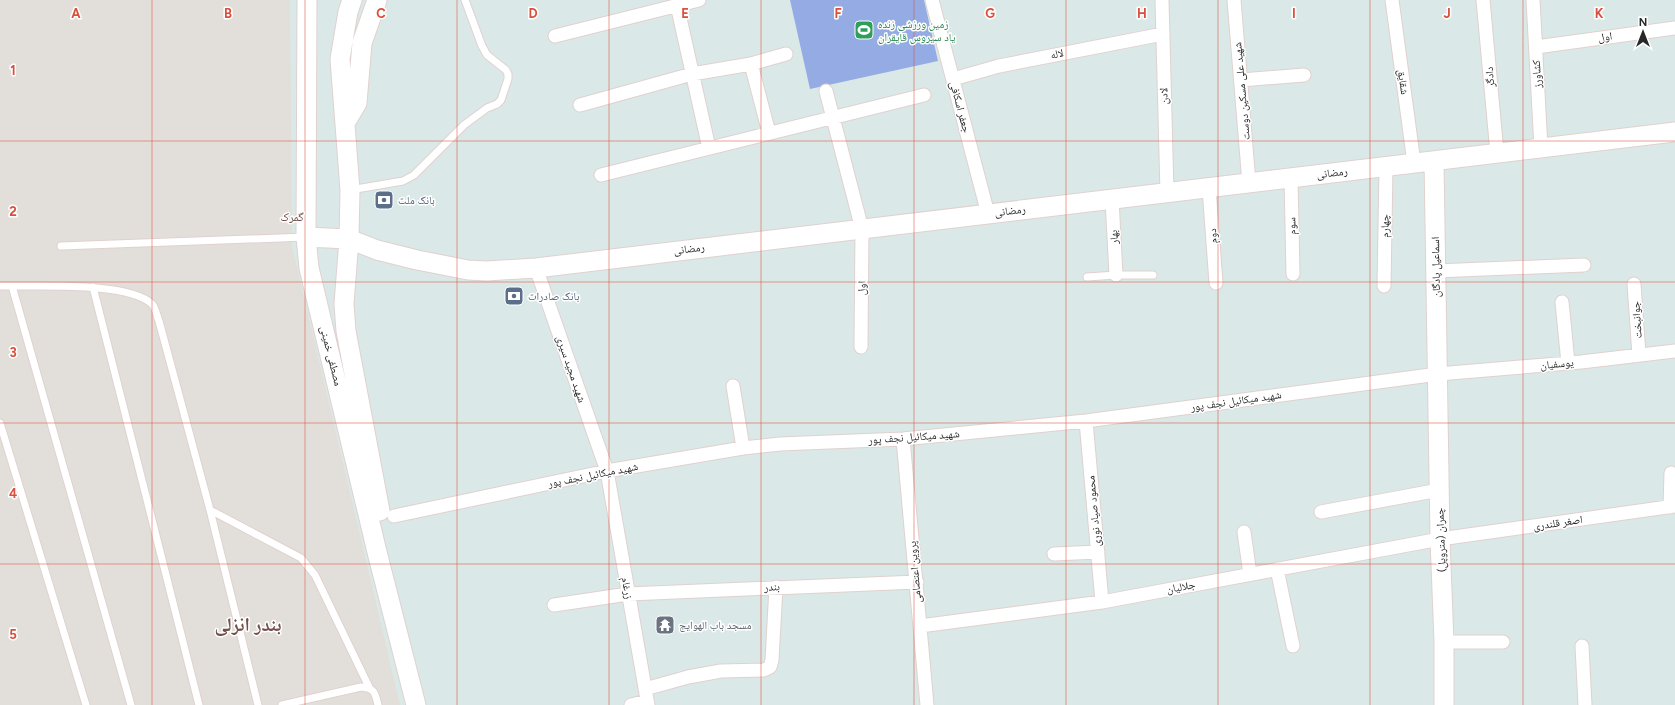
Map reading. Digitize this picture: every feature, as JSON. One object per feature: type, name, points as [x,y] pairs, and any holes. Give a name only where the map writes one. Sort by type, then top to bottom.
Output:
[{"type":"street","name":"مصطفی خمینی","points":[[307,0],[306,237],[309,268],[377,552],[416,705]]},
{"type":"street","name":"مصطفی خمینی","points":[[352,0],[348,12],[340,59],[350,190],[349,239],[344,304],[346,331],[382,519],[427,705]]},
{"type":"street","points":[[345,123],[357,102],[362,43],[377,0]]},
{"type":"street","points":[[555,36],[698,0]]},
{"type":"street","name":"جعفر اسکافی","points":[[932,0],[988,214]]},
{"type":"street","name":"لادن","points":[[1162,0],[1168,193]]},
{"type":"street","name":"شهید علی مسکین دوست","points":[[1234,0],[1249,183]]},
{"type":"street","name":"شقایق","points":[[1392,0],[1414,163]]},
{"type":"street","name":"دادگر","points":[[1483,0],[1497,153]]},
{"type":"street","name":"کشاورز","points":[[1533,0],[1541,148]]},
{"type":"street","points":[[677,5],[709,148]]},
{"type":"street","name":"اول","points":[[1536,46],[1675,28]]},
{"type":"street","name":"لاله","points":[[953,79],[999,66],[1163,34]]},
{"type":"street","points":[[580,105],[692,74],[751,64],[786,54]]},
{"type":"street","points":[[751,64],[769,133]]},
{"type":"street","points":[[1241,80],[1304,75]]},
{"type":"street","name":"اول","points":[[826,91],[862,229],[861,348]]},
{"type":"street","points":[[601,175],[924,95]]},
{"type":"street","name":"رمضانی","points":[[306,237],[349,239],[377,250],[468,270],[487,271],[536,268],[1675,132]]},
{"type":"street","name":"اسماعیل پادگان","points":[[1434,161],[1438,374]]},
{"type":"street","name":"چهارم","points":[[1384,286],[1386,166]]},
{"type":"street","name":"سوم","points":[[1291,178],[1293,274]]},
{"type":"street","name":"دوم","points":[[1209,188],[1216,284]]},
{"type":"street","name":"بهار","points":[[1112,199],[1116,275]]},
{"type":"street","points":[[1436,271],[1584,265]]},
{"type":"street","name":"شهید مجید سیری","points":[[536,268],[606,471]]},
{"type":"street","name":"جوانبخت","points":[[1634,284],[1639,356]]},
{"type":"street","points":[[1562,302],[1568,363]]},
{"type":"street","name":"یوسفیان","points":[[1438,374],[1568,363],[1675,351]]},
{"type":"street","name":"شهید میکائیل نجف پور","points":[[394,516],[606,471],[743,448],[780,444],[903,439],[1086,421],[1438,374]]},
{"type":"street","name":"چمران (متروپل)","points":[[1438,374],[1444,705]]},
{"type":"street","points":[[734,386],[743,448]]},
{"type":"street","name":"محمود صیاد نوری","points":[[1086,421],[1102,602]]},
{"type":"street","name":"پروین اعتصامی","points":[[903,439],[927,705]]},
{"type":"street","name":"زرغام","points":[[606,471],[646,698]]},
{"type":"street","points":[[1671,473],[1673,506]]},
{"type":"street","points":[[1321,512],[1439,490]]},
{"type":"street","name":"اصغر قلندری","points":[[1440,539],[1673,506]]},
{"type":"street","points":[[1244,532],[1250,574]]},
{"type":"street","name":"جلالیان","points":[[920,626],[1102,602],[1440,539]]},
{"type":"street","points":[[1054,554],[1098,552]]},
{"type":"street","points":[[1277,569],[1293,646]]},
{"type":"street","name":"بندر","points":[[554,605],[628,594],[916,582]]},
{"type":"street","points":[[631,705],[695,676],[722,671],[764,670],[770,667],[772,660],[776,587]]},
{"type":"street","points":[[1444,642],[1503,642]]},
{"type":"street","points":[[1582,646],[1584,705]]},
{"type":"lane","points":[[350,190],[404,181],[414,175],[464,125],[486,108],[497,104],[501,100],[508,79],[508,74],[506,70],[487,54],[482,46],[465,0]]},
{"type":"lane","points":[[61,246],[306,237]]},
{"type":"lane","points":[[1087,277],[1153,275]]},
{"type":"lane","points":[[0,286],[105,288],[132,293],[153,305],[159,321],[210,510],[258,705]]},
{"type":"lane","points":[[12,286],[131,705]]},
{"type":"lane","points":[[93,287],[199,705]]},
{"type":"lane","points":[[0,423],[86,705]]},
{"type":"lane","points":[[210,510],[301,558],[315,575],[369,687],[374,692],[378,705]]},
{"type":"lane","points":[[282,705],[361,687],[369,687]]},
{"type":"shaded area","points":[[0,0],[290,0],[292,246],[400,705],[0,705]]},
{"type":"shaded area","name":"زمین ورزشی زنده یاد سیروس قایقران","points":[[790,0],[924,0],[938,61],[810,89]]},
{"type":"place","name":"زمین ورزشی زنده یاد سیروس قایقران","points":[[864,30]]},
{"type":"place","name":"بانک ملت","points":[[384,200]]},
{"type":"place","name":"بانک صادرات","points":[[514,296]]},
{"type":"place","name":"مسجد باب الهوایج","points":[[665,625]]},
{"type":"district","name":"گمرک","points":[[292,217]]},
{"type":"district","name":"بندر انزلی","points":[[248,624]]}]
